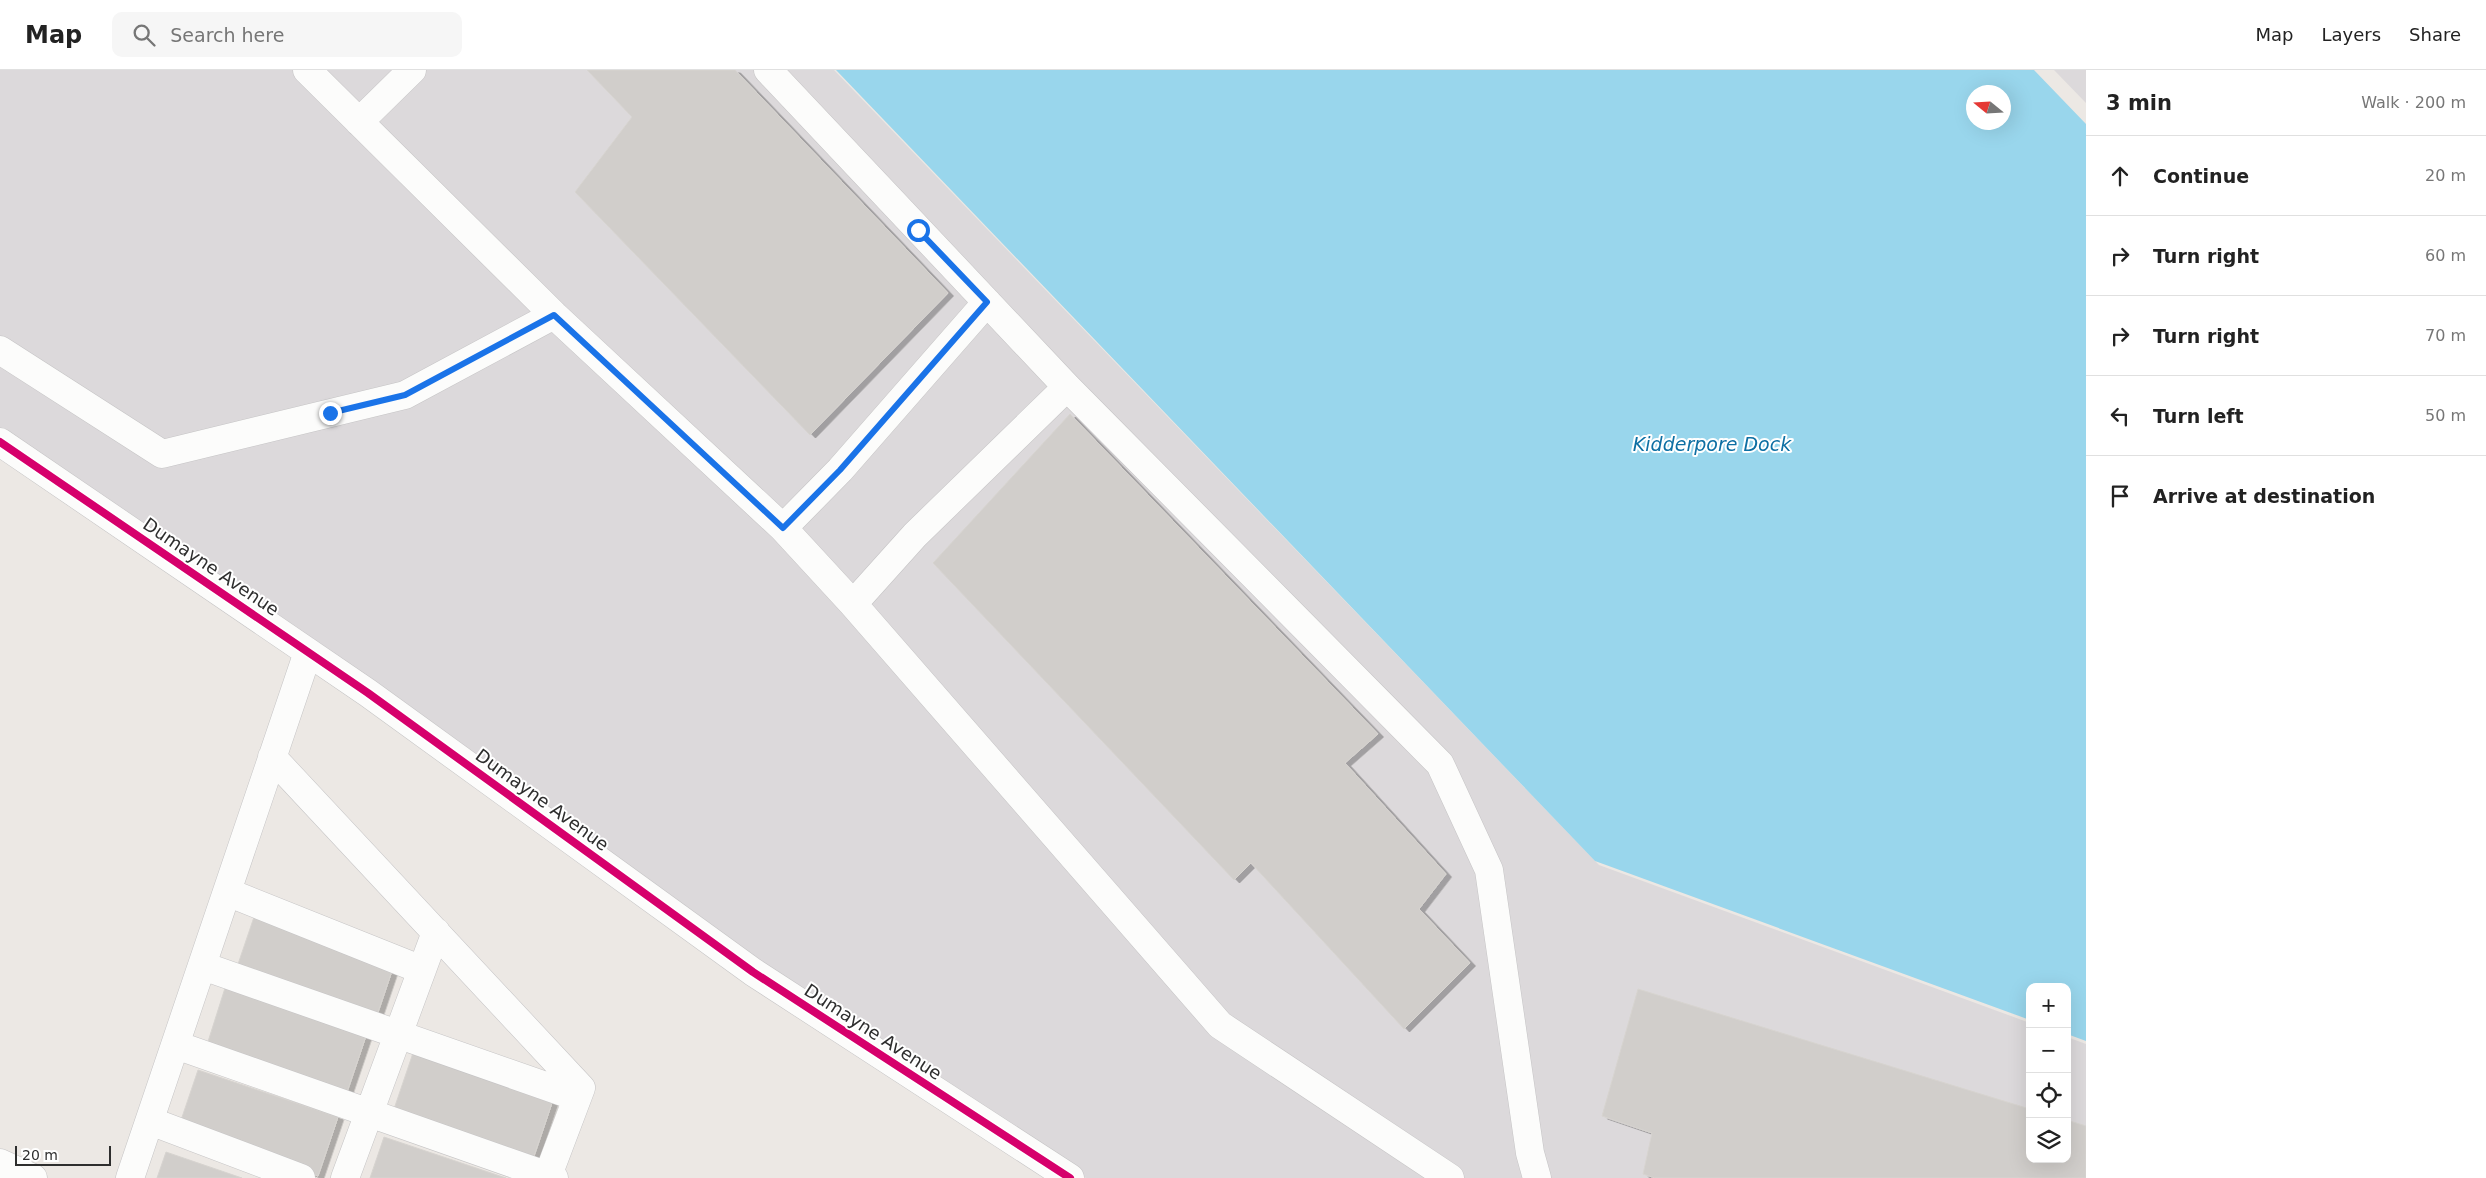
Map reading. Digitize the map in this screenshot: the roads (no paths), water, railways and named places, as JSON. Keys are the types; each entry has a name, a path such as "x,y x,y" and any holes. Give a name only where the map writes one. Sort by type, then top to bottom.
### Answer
{"street":[{"path":"307,70 554,315 783,528 853,604 1220,1025 1450,1178"},
{"path":"359,122 412,70"},
{"path":"768,70 1067,387 1440,764 1489,870 1530,1153 1537,1178"},
{"path":"783,528 840,470 987,302"},
{"path":"0,350 162,454 405,395 554,315"},
{"path":"853,604 915,535 1067,387"},
{"name":"Dumayne Avenue","path":"0,442 368,693 753,972 1070,1178"},
{"path":"130,1178 308,652"},
{"path":"176,1045 550,1177 581,1088 272,757"},
{"path":"228,892 422,970"},
{"path":"345,1178 436,932"},
{"path":"203,966 577,1097"},
{"path":"150,1121 301,1178"},
{"path":"0,1163 33,1178"}],"water":[{"name":"Kidderpore Dock","path":"836,70 2034,70 2086,124 2086,1041 2071,1035 2071,983 2026,983 2026,1019 1595,861"}]}
